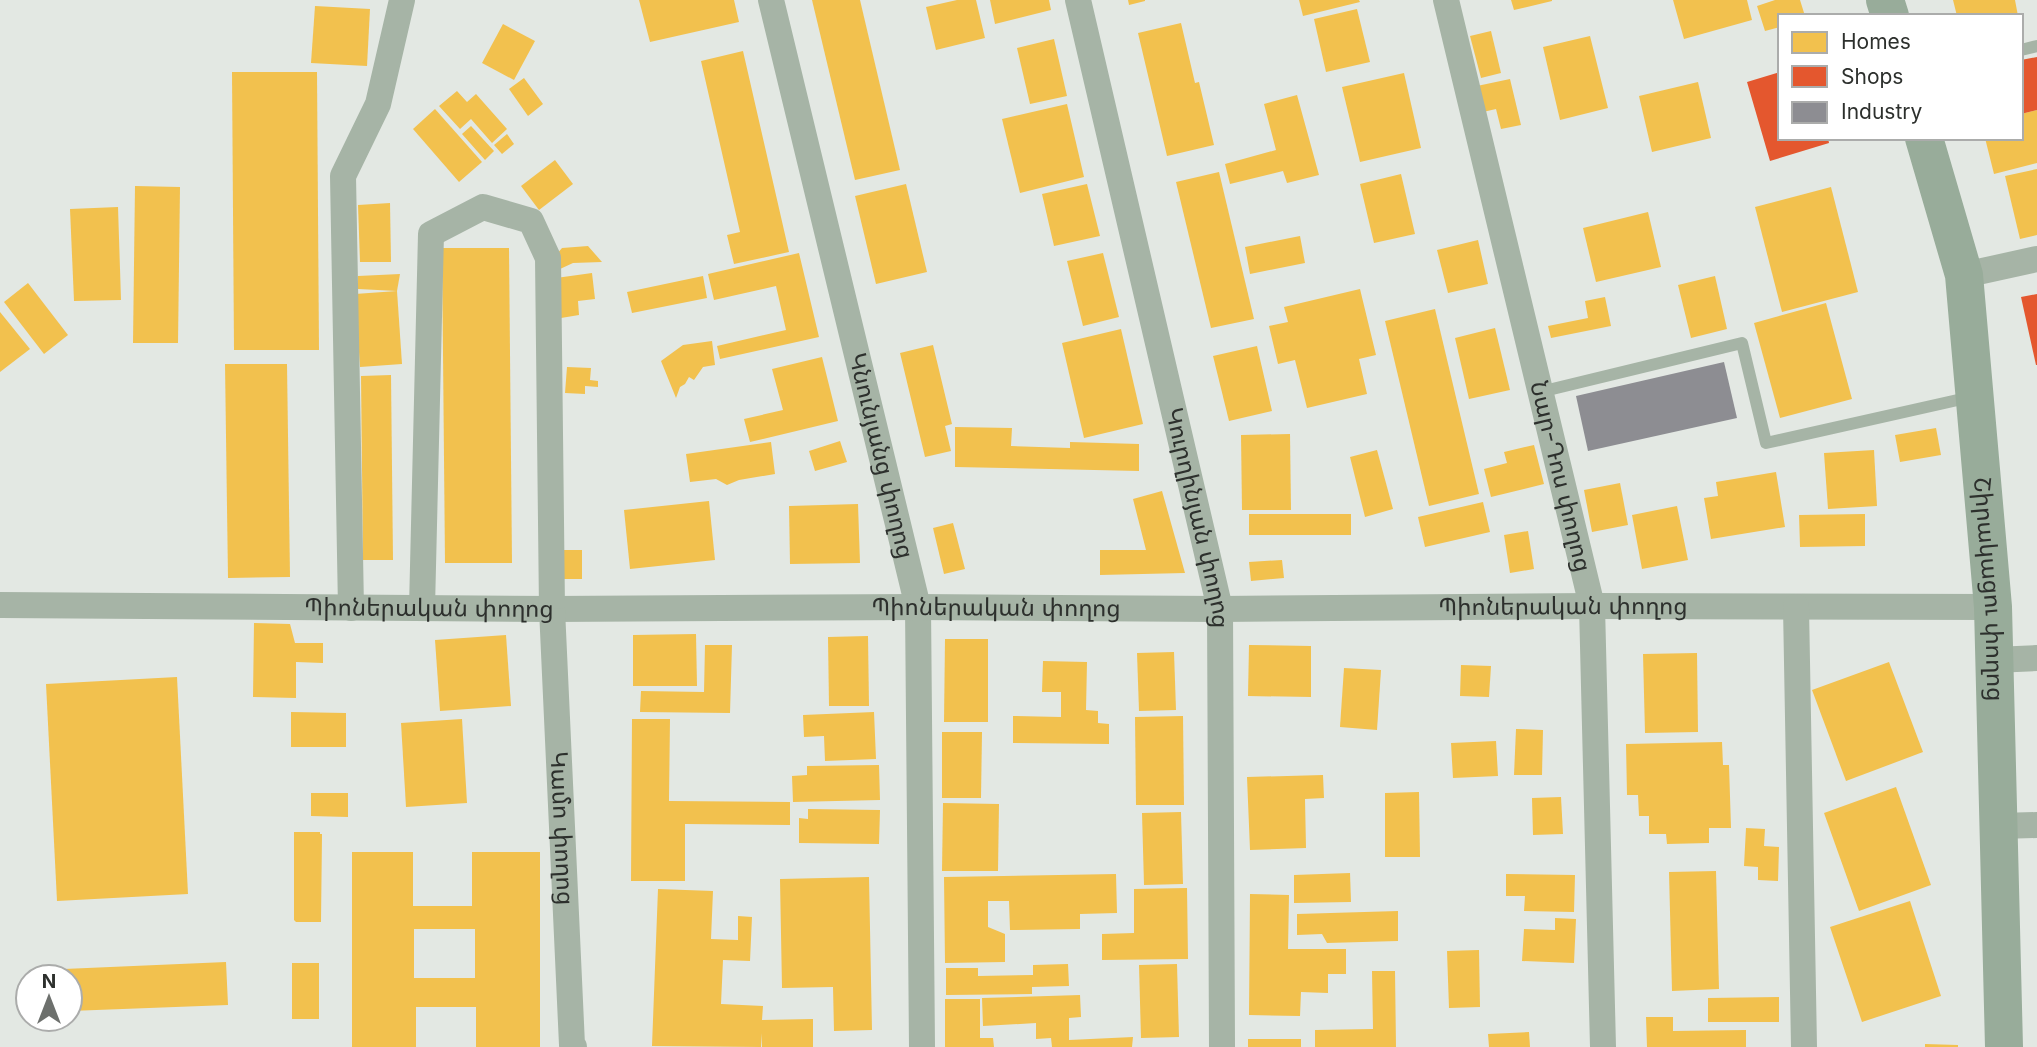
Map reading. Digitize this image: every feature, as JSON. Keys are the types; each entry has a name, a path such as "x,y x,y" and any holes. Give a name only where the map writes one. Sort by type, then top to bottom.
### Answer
{"main road":[{"name":"Շիրակացու փողոց","path":"1925,140 1964,275 1993,607 2004,1047"}],"street":[{"path":"351,608 343,176 378,104 402,0"},
{"name":"Կնունյանց փողոց","path":"771,0 918,607 922,1047"},
{"name":"Կուրղինյան փողոց","path":"1078,0 1220,609 1222,1047"},
{"name":"Նար-Դոս փողոց","path":"1446,0 1592,606 1603,1047"},
{"name":"Կամո փողոց","path":"422,608 431,234 483,207 531,221 548,258 552,609 574,1047"},
{"path":"1964,275 2037,259"},
{"name":"Պիոներական փողոց","path":"0,605 552,609 1993,607"},
{"path":"1796,607 1804,1047"},
{"path":"1994,660 2037,658"},
{"path":"1999,826 2037,825"}],"lane":[{"path":"1540,392 1742,343 1766,443 1974,396"}],"building: Homes":[{"path":"639,0 734,0 739,22 650,42"},
{"path":"812,0 860,0 900,170 855,180"},
{"path":"957,0 976,0 985,38 936,50 926,7"},
{"path":"990,0 1049,0 1051,10 995,24"},
{"path":"1128,0 1145,0 1145,1 1129,5"},
{"path":"1299,0 1359,0 1360,2 1303,16"},
{"path":"1511,0 1552,0 1552,1 1514,10"},
{"path":"1673,0 1747,0 1752,20 1684,39"},
{"path":"1775,0 1800,0 1804,14 1778,14 1778,28 1765,31 1757,6"},
{"path":"1953,0 2015,0 2018,14 1956,14"},
{"path":"315,6 370,9 367,66 311,63"},
{"path":"1357,9 1370,62 1326,72 1314,19"},
{"path":"1181,23 1195,83 1199,82 1214,145 1167,156 1138,33"},
{"path":"503,24 535,41 514,80 482,63"},
{"path":"1491,31 1501,73 1481,78 1470,36"},
{"path":"1590,36 1608,108 1560,120 1543,47"},
{"path":"1054,39 1067,96 1030,104 1017,48"},
{"path":"743,51 789,252 734,264 727,235 740,232 701,61"},
{"path":"232,72 317,72 319,350 234,350"},
{"path":"1404,73 1421,148 1360,162 1342,87"},
{"path":"524,78 543,104 528,116 509,89"},
{"path":"1510,79 1521,125 1501,129 1496,109 1483,112 1477,86"},
{"path":"1698,82 1711,138 1652,152 1639,96"},
{"path":"457,91 467,102 476,94 507,129 492,143 471,119 460,129 439,106"},
{"path":"1297,95 1319,175 1287,183 1283,171 1230,184 1225,164 1276,150 1264,104"},
{"path":"1067,104 1084,177 1020,193 1002,119"},
{"path":"435,109 482,162 459,182 413,129"},
{"path":"2037,110 2037,163 1994,174 1986,140 2023,140 2023,114"},
{"path":"471,126 494,151 485,160 462,134"},
{"path":"507,134 514,144 502,154 494,145"},
{"path":"555,160 573,184 539,210 521,186"},
{"path":"2037,169 2037,235 2020,239 2005,176"},
{"path":"1219,172 1254,319 1211,328 1176,182"},
{"path":"1401,174 1415,234 1374,243 1360,184"},
{"path":"906,184 927,272 876,284 855,196"},
{"path":"1087,184 1100,236 1054,246 1042,194"},
{"path":"135,186 180,187 178,343 133,343"},
{"path":"1831,187 1858,292 1782,312 1755,207"},
{"path":"390,203 391,262 360,262 358,205"},
{"path":"118,207 121,300 74,301 70,209"},
{"path":"1648,212 1661,267 1596,282 1583,228"},
{"path":"1300,236 1305,263 1250,274 1245,247"},
{"path":"1478,240 1488,284 1448,293 1437,250"},
{"path":"588,246 602,262 573,263 560,269 551,261 562,248"},
{"path":"442,248 509,248 512,563 445,563"},
{"path":"799,253 819,337 720,359 717,346 786,330 776,286 714,300 708,274"},
{"path":"1103,253 1119,317 1083,326 1067,261"},
{"path":"592,273 595,299 578,301 579,315 561,318 556,278"},
{"path":"400,274 397,291 358,289 358,276"},
{"path":"703,276 707,298 632,313 627,292"},
{"path":"1715,276 1727,329 1691,338 1678,285"},
{"path":"28,283 68,335 44,354 4,302"},
{"path":"1360,289 1376,355 1359,359 1367,394 1307,408 1295,360 1278,364 1269,326 1288,322 1284,307"},
{"path":"397,291 402,364 360,367 355,294"},
{"path":"1605,297 1611,326 1551,338 1548,326 1588,318 1585,301"},
{"path":"1826,303 1852,399 1780,418 1754,323"},
{"path":"1435,309 1479,494 1429,506 1385,321"},
{"path":"0,312 30,349 0,372"},
{"path":"1495,328 1510,390 1469,399 1455,338"},
{"path":"1121,329 1143,424 1084,438 1062,343"},
{"path":"712,341 715,365 703,367 694,380 689,377 680,387 676,398 661,361 683,345"},
{"path":"933,345 952,424 945,426 951,451 925,457 900,353"},
{"path":"1257,346 1272,411 1229,421 1213,356"},
{"path":"822,357 838,421 750,442 744,419 783,410 772,369"},
{"path":"225,364 287,364 290,577 228,578"},
{"path":"567,367 591,368 590,380 598,381 598,387 585,386 585,394 565,393"},
{"path":"391,375 393,560 363,560 361,376"},
{"path":"955,427 1012,428 1011,446 1070,448 1070,442 1139,444 1139,471 955,467"},
{"path":"1936,428 1941,455 1900,462 1895,435"},
{"path":"1290,434 1291,510 1242,510 1241,435"},
{"path":"840,441 847,462 815,471 809,451"},
{"path":"771,442 775,474 739,480 727,485 716,479 690,482 686,454"},
{"path":"1534,445 1544,484 1491,497 1484,469 1507,463 1504,452"},
{"path":"1377,450 1393,509 1365,517 1350,457"},
{"path":"1874,450 1877,506 1828,509 1824,453"},
{"path":"1776,472 1785,527 1711,539 1704,498 1718,496 1716,482"},
{"path":"1620,483 1628,525 1592,532 1584,490"},
{"path":"1162,491 1185,573 1100,575 1100,550 1146,550 1133,499"},
{"path":"709,501 715,560 630,569 624,510"},
{"path":"1483,502 1490,532 1425,547 1418,517"},
{"path":"858,504 860,563 790,564 789,506"},
{"path":"1677,506 1688,560 1642,569 1632,515"},
{"path":"1249,514 1351,514 1351,535 1249,535"},
{"path":"1865,514 1865,546 1800,547 1799,515"},
{"path":"953,523 965,569 944,574 933,528"},
{"path":"1528,531 1534,569 1510,573 1504,535"},
{"path":"558,550 582,550 582,579 558,579"},
{"path":"1282,560 1284,578 1251,581 1249,562"},
{"path":"254,623 290,624 295,643 323,643 323,663 296,662 296,698 253,697"},
{"path":"696,634 697,686 633,686 633,635"},
{"path":"506,635 511,706 440,711 435,640"},
{"path":"868,636 869,706 829,706 828,637"},
{"path":"945,639 988,639 988,722 944,722"},
{"path":"705,645 732,645 730,713 640,712 641,691 704,692"},
{"path":"1249,645 1311,646 1311,697 1248,696"},
{"path":"1174,652 1176,710 1139,711 1137,653"},
{"path":"1697,653 1698,732 1645,733 1643,654"},
{"path":"1043,661 1087,662 1086,710 1098,711 1098,723 1109,724 1109,744 1013,743 1013,716 1061,717 1061,692 1042,692"},
{"path":"1889,662 1923,752 1846,781 1812,690"},
{"path":"1461,665 1491,666 1489,697 1460,696"},
{"path":"1344,668 1381,670 1377,730 1340,727"},
{"path":"177,677 188,894 57,901 46,684"},
{"path":"291,712 346,713 346,747 291,747"},
{"path":"874,712 876,759 825,761 824,736 804,737 803,715"},
{"path":"1183,716 1184,805 1136,805 1135,717"},
{"path":"462,719 467,803 406,807 401,723"},
{"path":"632,719 670,719 669,801 790,802 790,825 685,824 685,881 631,881"},
{"path":"1516,729 1543,730 1542,775 1514,775"},
{"path":"942,732 982,732 981,798 942,798"},
{"path":"1496,741 1498,776 1453,778 1451,743"},
{"path":"1722,742 1723,765 1729,765 1731,828 1709,828 1709,843 1667,844 1666,834 1649,834 1649,816 1639,816 1638,795 1627,795 1626,744"},
{"path":"879,765 880,800 793,802 792,776 807,775 807,766"},
{"path":"1323,775 1324,798 1305,799 1306,848 1250,850 1247,777"},
{"path":"1896,787 1931,885 1859,911 1824,813"},
{"path":"1419,792 1420,857 1385,857 1385,793"},
{"path":"311,793 348,793 348,817 311,816"},
{"path":"1561,797 1563,834 1533,835 1532,798"},
{"path":"943,803 999,804 998,871 942,871"},
{"path":"808,809 880,810 879,844 799,843 799,818 808,819"},
{"path":"1181,812 1183,884 1144,885 1142,813"},
{"path":"1746,828 1765,829 1764,846 1779,847 1778,881 1758,880 1758,867 1744,866"},
{"path":"294,832 322,834 321,922 294,920"},
{"path":"352,852 413,852 413,906 472,906 472,852 540,852 540,1047 476,1047 476,1007 416,1007 416,1047 352,1047","holes":["414,929 475,929 475,978 414,978"]},
{"path":"1716,871 1719,989 1672,991 1669,872"},
{"path":"1350,873 1351,902 1294,903 1294,875"},
{"path":"1116,874 1117,913 1080,914 1080,929 1010,930 1009,901 988,901 988,927 1005,934 1005,962 945,963 944,877"},
{"path":"1506,874 1575,875 1574,912 1524,911 1525,896 1506,896"},
{"path":"869,877 872,1030 834,1031 833,987 782,988 780,879"},
{"path":"1187,888 1188,959 1102,960 1102,934 1134,933 1134,889"},
{"path":"658,889 713,891 711,939 738,940 738,916 752,917 750,961 723,960 721,1004 763,1006 762,1020 813,1019 813,1047 762,1047 762,1033 761,1047 652,1046"},
{"path":"1250,894 1289,895 1288,949 1346,949 1346,974 1328,974 1328,993 1301,992 1300,1016 1249,1015"},
{"path":"1910,901 1941,996 1862,1022 1830,927"},
{"path":"1398,911 1398,941 1327,943 1322,934 1297,935 1297,914"},
{"path":"1555,918 1576,919 1574,963 1522,961 1524,929 1555,930"},
{"path":"1479,950 1480,1007 1449,1008 1447,951"},
{"path":"226,962 228,1005 84,1010 84,968"},
{"path":"292,963 319,963 319,1019 292,1019"},
{"path":"1068,964 1069,986 1032,987 1032,994 946,995 946,968 978,968 978,976 1033,975 1033,965"},
{"path":"1177,964 1179,1037 1141,1038 1139,965"},
{"path":"1372,971 1395,971 1396,1047 1315,1047 1315,1030 1373,1029"},
{"path":"1080,995 1081,1017 1069,1018 1069,1040 1133,1037 1132,1047 1052,1047 1051,1038 1036,1039 1036,1023 983,1026 982,998"},
{"path":"1779,997 1779,1022 1708,1022 1708,998"},
{"path":"945,999 980,999 980,1038 993,1038 994,1047 945,1047"},
{"path":"1646,1017 1673,1017 1673,1031 1746,1030 1746,1047 1647,1047"},
{"path":"1529,1032 1530,1047 1489,1047 1488,1034"},
{"path":"1248,1039 1301,1039 1301,1047 1248,1047"},
{"path":"1925,1044 1958,1045 1958,1047 1925,1047"}],"building: Shops":[{"path":"2037,57 2037,110 2023,114 2023,60"},
{"path":"1778,73 1778,140 1828,140 1829,143 1770,161 1747,82"},
{"path":"2037,294 2037,365 2036,365 2021,297"}],"building: Industry":[{"path":"1724,362 1737,418 1588,451 1576,396"}]}
